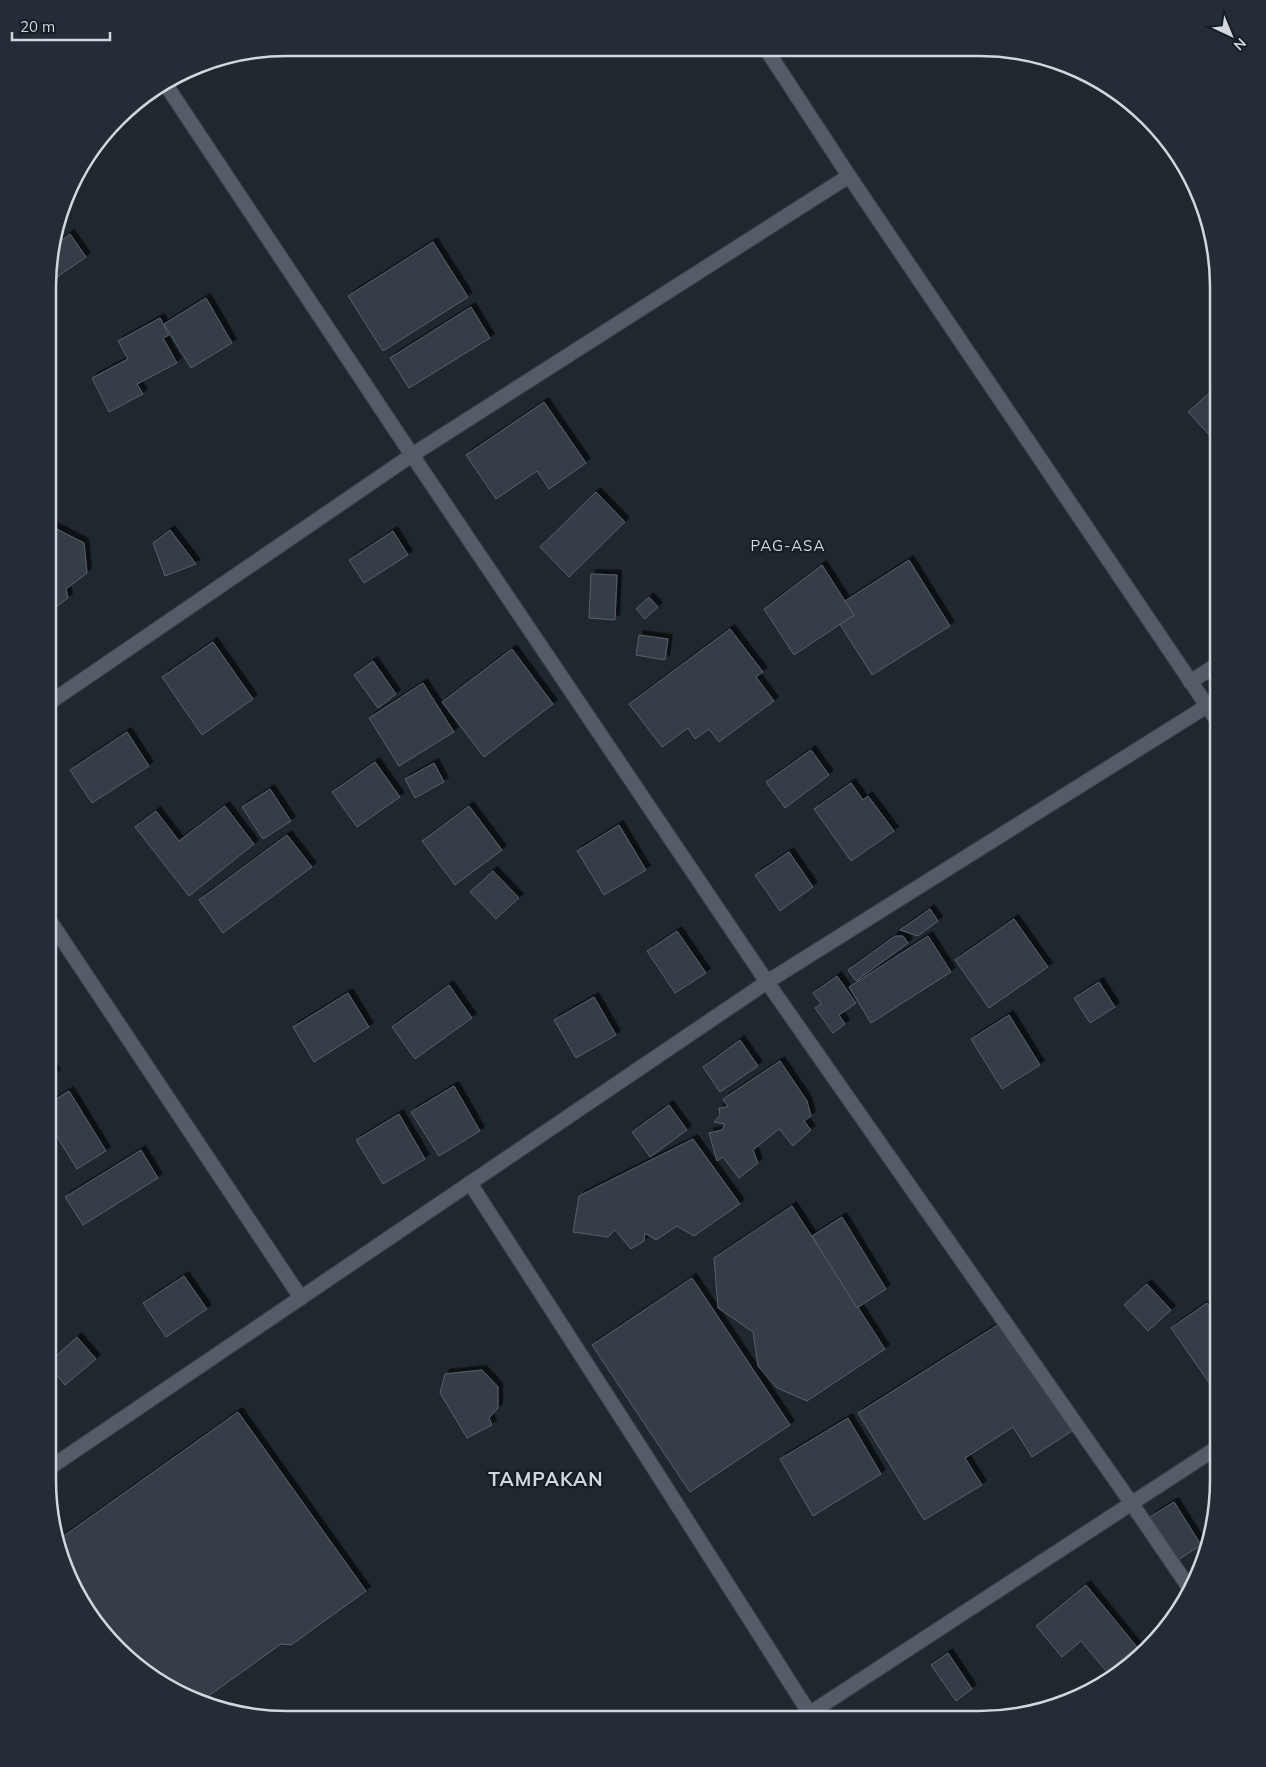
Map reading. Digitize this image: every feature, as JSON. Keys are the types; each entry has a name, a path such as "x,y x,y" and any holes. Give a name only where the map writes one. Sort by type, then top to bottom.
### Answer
{"street":[{"path":"771,56 849,176 1210,711"},
{"path":"169,89 767,982 1186,1583"},
{"path":"56,698 412,454 849,176"},
{"path":"1190,682 1210,669"},
{"path":"56,1464 767,982 1206,706"},
{"path":"56,930 301,1298"},
{"path":"470,1183 646,1456 803,1711"},
{"path":"814,1711 1210,1452"}],"building":[{"path":"70,234 86,257 57,277 58,257 61,240"},
{"path":"433,242 468,297 383,351 348,296"},
{"path":"206,298 232,343 191,368 164,324"},
{"path":"471,307 490,338 409,388 390,358"},
{"path":"160,318 169,335 163,338 177,363 137,384 143,394 109,412 92,378 128,359 118,341"},
{"path":"1210,392 1210,436 1188,412"},
{"path":"544,402 586,463 549,489 537,471 496,499 466,455"},
{"path":"596,492 625,522 569,577 540,547"},
{"path":"56,529 84,543 87,573 66,589 68,598 56,607"},
{"path":"170,530 196,564 165,576 153,543"},
{"path":"393,531 408,555 364,583 349,560"},
{"path":"909,560 950,626 872,675 831,610"},
{"path":"822,565 854,615 794,655 764,609"},
{"path":"591,574 617,575 615,620 589,618"},
{"path":"649,597 658,607 645,619 636,609"},
{"path":"730,629 763,672 756,677 774,701 719,742 709,729 695,739 688,728 662,747 629,704"},
{"path":"639,635 668,639 665,660 636,655"},
{"path":"213,642 253,699 202,735 162,677"},
{"path":"512,649 553,704 484,757 442,702"},
{"path":"373,661 396,694 378,708 354,675"},
{"path":"423,683 454,732 399,766 369,718"},
{"path":"127,732 149,766 92,803 70,770"},
{"path":"811,750 829,775 785,808 766,782"},
{"path":"375,762 400,797 357,827 332,792"},
{"path":"434,763 444,782 415,798 405,779"},
{"path":"851,783 863,800 868,796 894,831 851,861 814,809"},
{"path":"270,789 291,821 263,839 242,807"},
{"path":"225,806 254,844 189,896 135,827 156,811 179,841"},
{"path":"469,806 502,850 455,885 422,841"},
{"path":"619,825 646,870 604,895 577,851"},
{"path":"287,835 312,867 223,933 199,900"},
{"path":"789,852 813,887 780,911 755,875"},
{"path":"493,871 519,898 496,919 470,892"},
{"path":"930,909 938,921 918,936 900,930"},
{"path":"1014,919 1048,967 989,1008 955,960"},
{"path":"677,931 706,973 675,993 647,951"},
{"path":"895,936 903,936 908,943 856,981 848,970"},
{"path":"928,936 951,972 871,1023 849,987"},
{"path":"837,976 856,1003 839,1015 845,1024 833,1033 815,1008 821,1004 813,993"},
{"path":"1099,982 1115,1007 1090,1023 1074,998"},
{"path":"449,985 472,1018 415,1059 392,1027"},
{"path":"348,993 369,1027 314,1062 293,1027"},
{"path":"594,997 616,1035 576,1058 554,1020"},
{"path":"1009,1015 1040,1065 1002,1089 971,1039"},
{"path":"740,1040 758,1066 720,1092 703,1067"},
{"path":"780,1061 807,1101 811,1116 804,1121 811,1130 793,1146 779,1129 753,1150 758,1163 739,1178 723,1157 717,1161 709,1133 722,1130 725,1124 714,1122 720,1115 719,1108 728,1107 723,1099"},
{"path":"454,1086 480,1131 439,1156 411,1112"},
{"path":"69,1091 106,1151 77,1169 56,1135 56,1099"},
{"path":"669,1105 687,1130 650,1157 632,1132"},
{"path":"399,1114 425,1159 383,1184 356,1140"},
{"path":"693,1139 740,1204 694,1236 677,1226 656,1240 645,1233 644,1241 631,1249 615,1230 608,1237 573,1232 579,1196"},
{"path":"141,1150 158,1178 83,1225 65,1197"},
{"path":"792,1206 885,1349 807,1401 777,1388 758,1366 753,1332 718,1308 714,1258"},
{"path":"842,1217 886,1289 857,1308 812,1236"},
{"path":"184,1276 207,1309 166,1337 143,1303"},
{"path":"692,1278 790,1425 690,1492 592,1345"},
{"path":"1147,1284 1171,1310 1148,1331 1124,1305"},
{"path":"1207,1303 1210,1307 1210,1384 1171,1328"},
{"path":"1004,1321 1072,1431 1032,1457 1013,1427 965,1458 982,1485 924,1520 858,1413"},
{"path":"77,1337 96,1359 65,1385 56,1374 56,1356"},
{"path":"482,1370 498,1387 498,1408 489,1418 492,1425 467,1438 440,1393 445,1374"},
{"path":"238,1412 366,1591 291,1645 281,1644 207,1697 185,1687 159,1672 135,1653 114,1632 95,1608 80,1582 68,1554 63,1536"},
{"path":"848,1418 881,1474 813,1516 780,1459"},
{"path":"1174,1502 1200,1545 1178,1560 1150,1517"},
{"path":"1086,1585 1137,1647 1107,1672 1081,1641 1062,1657 1036,1626"},
{"path":"948,1653 972,1689 956,1701 931,1665"}],"district":[{"name":"PAG-ASA","path":"788,546"},
{"name":"TAMPAKAN","path":"546,1479"}]}
